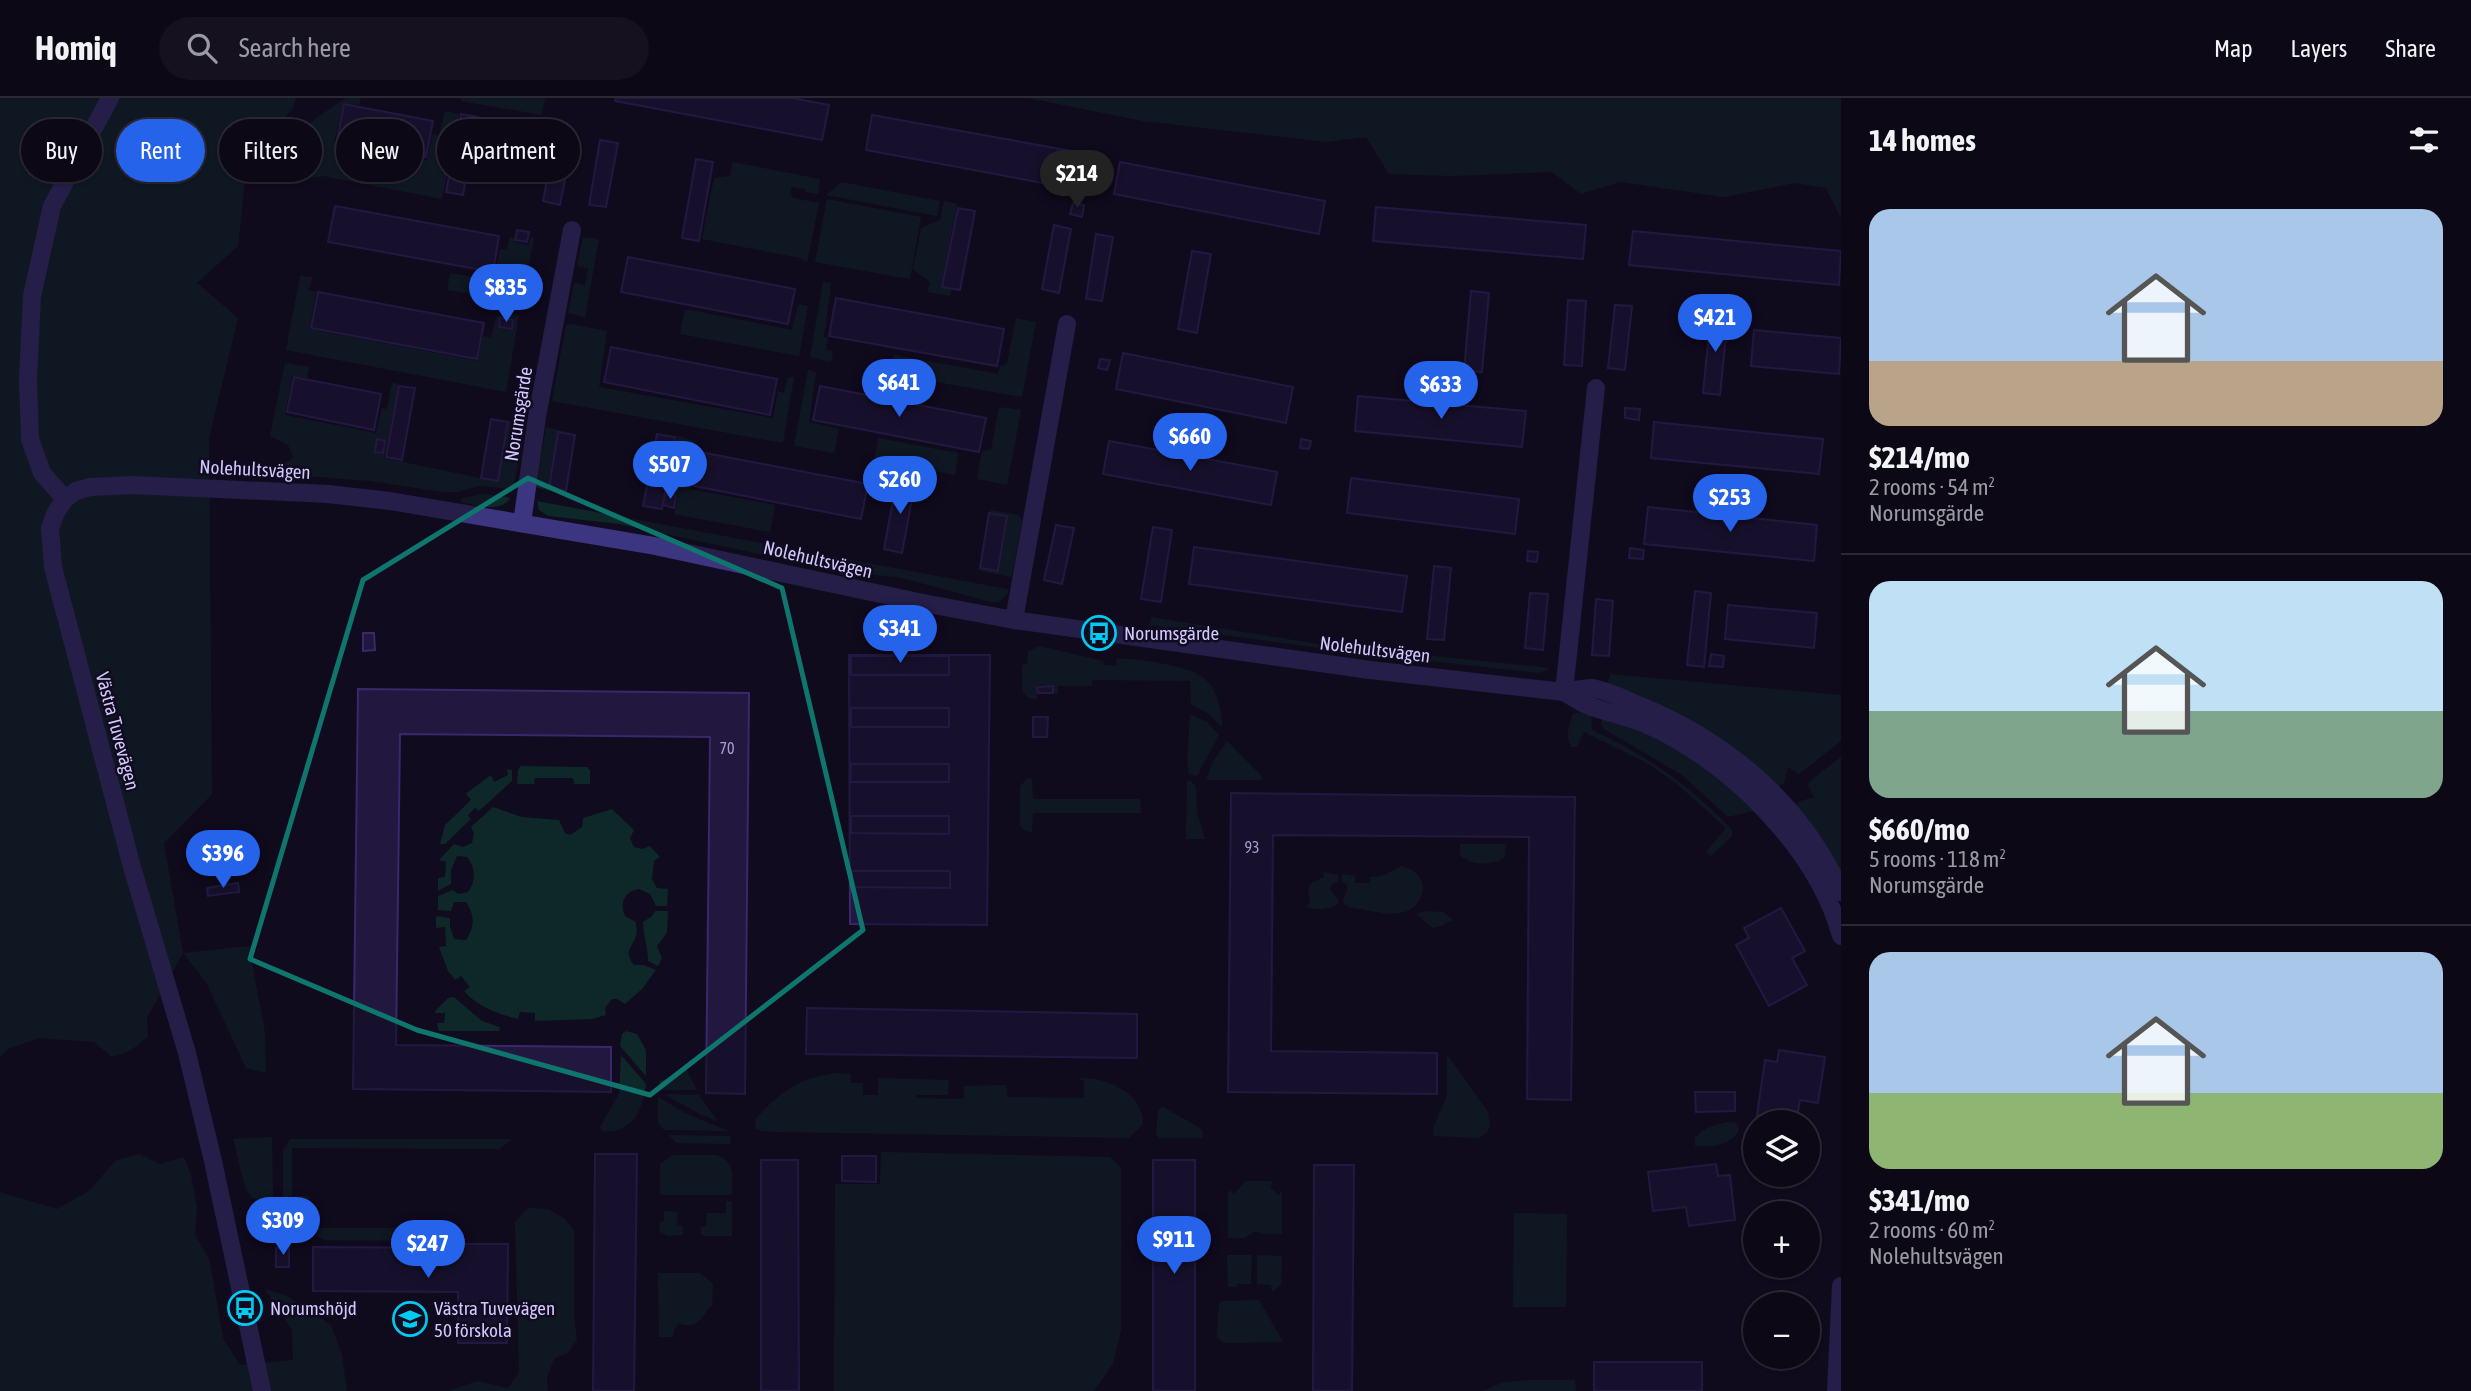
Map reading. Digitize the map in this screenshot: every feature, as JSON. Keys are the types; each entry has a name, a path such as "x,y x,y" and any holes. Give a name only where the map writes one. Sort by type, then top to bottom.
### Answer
{"street":[{"path":"65,499 42,473 30,439 28,379 32,296 52,206 110,98"},
{"name":"Norumsgärde","path":"522,523 537,417 572,230"},
{"path":"1014,620 1067,324"},
{"path":"1564,692 1596,388"},
{"name":"Nolehultsvägen","path":"65,499 76,491 90,487 132,485 257,489 390,501 718,558 911,601 1014,620 1370,670 1564,692 1591,688 1626,699 1685,726 1740,762 1772,792 1802,826 1841,892"},
{"name":"Västra Tuvevägen","path":"65,499 50,528 53,567 132,867 187,1053 262,1391"},
{"name":"Nolehultsvägen","path":"1564,692 1587,705 1648,725 1715,764 1738,784 1766,812 1804,860 1821,889 1841,936"},
{"path":"1836,1391 1841,1286"}],"highlighted area":[{"path":"528,478 782,588 863,930 650,1095 417,1030 250,959 363,580"}],"green space":[{"path":"0,98 296,98 293,108 283,119 219,119 219,182 245,182 238,246 197,283 238,318 209,438 212,794 164,843 183,953 147,1018 148,1037 130,1051 112,1057 94,1042 38,1038 8,1049 0,1057"},
{"path":"346,98 361,98 359,105 343,103 339,119 336,119 336,179 322,176 322,119 315,119"},
{"path":"462,98 545,98 542,115 461,101"},
{"path":"1028,98 1841,98 1841,218 1826,188 1795,183 1724,197 1620,182 1581,194 1552,172 1452,176 1389,174 1366,137 1327,142 1143,121"},
{"path":"445,111 459,114 458,119 443,119"},
{"path":"433,134 437,135 437,182 445,182 442,199 354,182 423,182 423,159 427,160"},
{"path":"733,162 820,179 818,194 792,187 790,192 793,198 819,203 807,262 800,258 702,239 714,178 730,176"},
{"path":"842,182 940,201 937,216 826,195"},
{"path":"827,199 921,217 910,279 815,262"},
{"path":"944,201 957,204 941,287 952,290 950,296 927,292 930,282 913,269 921,228 940,220"},
{"path":"510,237 514,238 514,242 529,245 531,237 534,238 521,303 447,290 450,273 494,280 500,249 507,250"},
{"path":"583,237 599,239 585,317 568,313 574,283 585,285 588,268 577,266"},
{"path":"300,276 313,277 308,290 316,292 309,329 478,361 483,336 491,338 496,317 504,313 519,315 506,392 286,350"},
{"path":"823,282 831,283 824,337 828,338 826,350 833,351 831,362 810,357"},
{"path":"798,304 808,306 799,356 680,334 685,309 792,330"},
{"path":"1016,318 1036,322 1022,397 891,374 894,355 998,374 1000,366 1007,364"},
{"path":"566,325 607,331 599,387 773,418 778,391 784,393 788,377 794,377 783,443 552,401"},
{"path":"285,363 309,367 307,378 292,376 285,415 376,433 382,408 387,409 392,383 399,384 384,458 499,482 509,421 520,422 524,426 524,433 513,489 478,486 458,492 443,492 370,481 269,473 292,459 293,455 288,445 270,436"},
{"path":"808,370 816,372 809,422 839,429 834,453 794,446"},
{"path":"999,407 1021,410 1007,485 977,479 982,451 991,450"},
{"path":"546,427 575,434 557,431 548,488 565,492 564,494 536,487"},
{"path":"677,435 694,441 690,463 695,464 690,489 775,505 770,532 674,514 678,496 666,492"},
{"path":"878,438 958,453 955,475 874,460"},
{"path":"483,494 510,499 493,507 461,502 463,498"},
{"path":"537,501 1009,591 1000,602 991,602 902,578 829,569 619,524 548,516 539,510"},
{"path":"990,512 1019,515 1022,521 1012,577 980,571 999,572 1008,516"},
{"path":"1151,617 1318,644 1550,668 1539,673 1356,653 1150,625"},
{"path":"1039,646 1103,661 1104,665 1116,666 1117,658 1139,660 1178,667 1199,675 1214,690 1222,727 1208,713 1191,705 1190,681 1092,680 1092,686 1058,686 1058,693 1054,693 1053,685 1037,685 1037,699 1028,698 1022,690 1022,665 1027,664 1028,652"},
{"path":"1610,674 1841,695 1841,741 1799,774 1788,767 1784,783 1777,787 1607,686"},
{"path":"1579,712 1591,716 1592,730 1650,761 1684,785 1732,830 1732,836 1711,856 1706,852 1726,828 1676,783 1647,763 1584,732 1577,747 1571,747 1568,739 1569,726 1573,714"},
{"path":"1190,714 1207,722 1219,735 1197,776 1189,774 1187,761"},
{"path":"1602,718 1633,725 1687,753 1757,810 1728,817 1682,775 1604,729"},
{"path":"1227,741 1262,776 1262,780 1206,780 1213,762"},
{"path":"1841,757 1841,875 1795,806 1798,802 1814,797 1808,785 1810,781"},
{"path":"521,766 587,767 590,770 590,784 574,784 573,778 535,778 534,784 517,784"},
{"path":"507,769 512,770 512,781 479,811 475,808 468,815 471,819 445,844 440,844 445,825 471,800 466,794 491,775 494,782 508,775"},
{"path":"1028,778 1032,779 1033,799 1140,799 1141,813 1033,813 1032,832 1027,831 1020,824 1020,786"},
{"path":"1187,781 1191,781 1196,787 1197,812 1205,839 1186,839"},
{"path":"493,807 522,817 559,820 565,833 570,835 582,827 583,818 612,809 634,830 630,838 634,847 642,849 650,846 660,857 654,861 652,879 657,888 668,889 667,906 656,906 650,894 639,889 630,892 623,902 625,916 636,922 637,934 629,956 634,965 644,965 656,970 643,988 625,1004 612,999 605,1008 606,1015 592,1019 535,1021 535,1013 520,1012 518,1019 482,1006 464,991 470,987 461,976 455,980 448,971 439,947 446,946 445,927 436,928 436,916 450,918 454,939 466,940 472,926 472,916 466,902 454,902 451,911 438,910 438,896 453,890 458,894 468,892 474,874 467,857 457,856 451,870 451,884 438,891 438,878 445,877 446,862 439,860 454,844 463,847 472,843 474,833 471,827"},
{"path":"1460,844 1506,844 1505,857 1489,863 1476,863 1460,855"},
{"path":"1401,866 1417,875 1423,888 1422,896 1412,908 1389,914 1344,904 1343,899 1348,889 1342,882 1342,874 1355,876 1355,883 1370,883 1370,877 1382,876"},
{"path":"1323,872 1338,875 1339,881 1332,884 1330,890 1338,899 1338,904 1321,909 1308,907 1305,905 1310,904 1308,888 1313,882 1324,877"},
{"path":"655,911 668,911 667,933 657,946 662,958 658,966 648,961 643,927 643,922"},
{"path":"1425,911 1443,912 1453,920 1432,928 1417,914"},
{"path":"249,946 265,1033 266,1073 246,1068 206,982 183,953"},
{"path":"454,997 482,1021 500,1027 499,1031 439,1031 437,1023 444,1023 445,1013 435,1011 448,998"},
{"path":"626,1031 637,1034 646,1050 646,1076 620,1046 622,1034"},
{"path":"1447,1054 1488,1112 1490,1126 1487,1133 1478,1138 1434,1136 1433,1129 1447,1095"},
{"path":"621,1055 646,1084 642,1102 639,1111 628,1124 621,1129 602,1131 600,1127 619,1094"},
{"path":"685,1067 697,1090 659,1090 660,1081 676,1077"},
{"path":"837,1073 851,1074 851,1083 863,1083 863,1095 878,1095 878,1078 949,1080 948,1095 916,1095 915,1098 964,1099 964,1086 1006,1085 1007,1097 1084,1098 1084,1081 1080,1078 1090,1078 1112,1084 1131,1096 1142,1113 1143,1124 1129,1138 778,1132 756,1129 755,1120 758,1116 784,1092 813,1078"},
{"path":"664,1094 699,1095 717,1121 700,1114"},
{"path":"658,1097 687,1114 728,1131 664,1130 658,1123"},
{"path":"1163,1107 1200,1128 1202,1138 1159,1138 1156,1134 1158,1110"},
{"path":"1736,1123 1739,1129 1732,1139 1714,1146 1695,1146 1695,1138 1702,1132 1714,1125"},
{"path":"669,1135 731,1136 730,1144 676,1143"},
{"path":"272,1137 273,1199 257,1200 247,1190 233,1139"},
{"path":"290,1139 512,1139 499,1149 292,1148 292,1196 309,1196 309,1204 283,1203 283,1150"},
{"path":"881,1152 1110,1157 1121,1168 1121,1330 1113,1364 1094,1391 834,1391 835,1184 880,1184"},
{"path":"139,1154 160,1164 184,1157 191,1175 197,1207 195,1234 210,1262 223,1338 240,1365 293,1360 292,1330 265,1289 287,1296 331,1325 342,1355 347,1391 0,1391 0,1190 2,1193 57,1209 89,1191 115,1161"},
{"path":"673,1155 717,1155 723,1158 732,1171 732,1195 660,1195 660,1164"},
{"path":"1246,1181 1270,1181 1273,1183 1270,1187 1278,1195 1282,1191 1282,1234 1255,1231 1245,1238 1228,1238 1228,1193 1230,1190 1234,1194"},
{"path":"726,1201 732,1201 732,1236 701,1234 701,1227 706,1226 707,1213 726,1213"},
{"path":"528,1208 548,1209 565,1219 574,1230 574,1315 577,1340 568,1353 555,1358 547,1376 548,1391 449,1391 477,1381 508,1388 519,1373 515,1222"},
{"path":"664,1211 678,1212 677,1225 683,1226 683,1235 668,1236 660,1232 659,1222 664,1221"},
{"path":"1514,1213 1567,1214 1566,1307 1513,1307"},
{"path":"316,1228 449,1228 450,1241 325,1240 317,1236"},
{"path":"1227,1255 1252,1255 1251,1284 1228,1287"},
{"path":"1257,1255 1282,1256 1281,1285 1272,1292 1271,1285 1257,1284"},
{"path":"658,1273 700,1273 713,1284 712,1306 697,1323 678,1324 673,1337 659,1337"},
{"path":"1259,1300 1283,1342 1225,1343 1217,1338 1219,1303"},
{"path":"1575,1380 1576,1391 1483,1391 1504,1382"}],"building":[{"path":"616,98 792,98 829,105 822,140 615,101"},
{"path":"344,104 423,119 341,119"},
{"path":"461,114 478,117 478,119 460,119"},
{"path":"872,115 1077,152 1070,188 866,150"},
{"path":"423,119 433,121 426,157 423,156"},
{"path":"600,140 618,143 606,207 589,205"},
{"path":"696,159 713,162 699,241 682,238"},
{"path":"1120,162 1325,201 1319,234 1114,194"},
{"path":"448,182 466,182 463,195 446,192"},
{"path":"547,182 565,182 560,205 543,201"},
{"path":"1073,203 1084,205 1082,217 1070,214"},
{"path":"335,206 499,236 493,272 328,242"},
{"path":"1376,207 1586,225 1583,259 1373,241"},
{"path":"958,208 975,211 960,290 942,287"},
{"path":"1054,225 1071,229 1059,293 1042,289"},
{"path":"517,230 529,232 527,242 515,240"},
{"path":"1633,231 1841,251 1839,285 1629,265"},
{"path":"1096,234 1113,237 1102,301 1086,299"},
{"path":"1192,251 1211,254 1197,333 1178,329"},
{"path":"628,257 795,289 788,324 621,292"},
{"path":"1471,291 1489,293 1482,372 1464,371"},
{"path":"318,292 484,323 477,359 311,328"},
{"path":"836,298 1004,329 997,366 829,336"},
{"path":"1568,300 1586,301 1582,366 1564,365"},
{"path":"1615,305 1632,306 1625,370 1608,368"},
{"path":"1711,314 1728,316 1720,395 1703,393"},
{"path":"500,318 513,320 512,329 499,327"},
{"path":"1754,330 1841,338 1839,374 1751,366"},
{"path":"611,347 777,379 770,415 604,382"},
{"path":"1123,353 1293,387 1286,423 1116,389"},
{"path":"1100,359 1110,360 1107,370 1098,368"},
{"path":"294,377 381,394 374,430 287,412"},
{"path":"399,386 415,388 402,460 386,457"},
{"path":"820,386 986,418 979,452 813,420"},
{"path":"1358,396 1526,411 1522,447 1355,431"},
{"path":"1625,408 1640,409 1639,420 1625,418"},
{"path":"491,419 508,422 498,481 481,478"},
{"path":"1654,422 1823,439 1819,474 1651,458"},
{"path":"558,432 575,435 566,491 549,488"},
{"path":"657,434 675,437 662,509 643,506"},
{"path":"377,439 385,441 383,453 375,452"},
{"path":"1301,439 1311,441 1309,449 1300,448"},
{"path":"1109,441 1277,472 1271,505 1103,474"},
{"path":"700,452 868,484 861,519 694,486"},
{"path":"1351,478 1519,499 1515,534 1347,513"},
{"path":"897,479 915,483 902,553 884,549"},
{"path":"665,494 676,496 674,508 663,505"},
{"path":"1648,507 1817,525 1814,561 1644,544"},
{"path":"989,513 1007,516 998,571 980,568"},
{"path":"1056,525 1074,528 1062,584 1044,580"},
{"path":"1153,527 1172,530 1161,602 1141,599"},
{"path":"1194,547 1407,576 1402,612 1189,584"},
{"path":"1630,548 1644,550 1643,559 1629,558"},
{"path":"1528,551 1538,552 1537,562 1527,561"},
{"path":"1434,566 1451,568 1444,640 1427,639"},
{"path":"1695,591 1711,593 1704,667 1687,665"},
{"path":"1530,593 1548,594 1543,650 1525,648"},
{"path":"1596,599 1613,601 1609,656 1592,655"},
{"path":"1728,605 1817,613 1814,648 1725,639"},
{"path":"363,633 374,633 375,650 363,651"},
{"path":"1711,654 1724,656 1723,667 1709,666"},
{"path":"849,655 990,655 987,925 850,924"},
{"path":"851,656 949,656 949,675 851,675"},
{"path":"1053,686 1053,693 1038,693 1037,687"},
{"path":"358,689 749,693 745,1094 706,1093 710,737 400,734 396,1045 611,1047 611,1092 353,1089"},
{"path":"851,708 949,708 949,727 851,727"},
{"path":"1033,717 1048,717 1047,737 1033,737"},
{"path":"851,764 949,764 949,782 850,782"},
{"path":"1231,793 1575,797 1571,1100 1527,1099 1529,837 1273,835 1271,1051 1437,1053 1437,1094 1228,1092"},
{"path":"851,816 949,816 949,834 851,833"},
{"path":"852,871 950,871 950,888 852,887"},
{"path":"238,883 239,892 208,896 207,888"},
{"path":"1781,908 1805,951 1792,958 1807,985 1769,1006 1736,945 1749,938 1744,928"},
{"path":"807,1008 1137,1014 1137,1058 806,1054"},
{"path":"1779,1050 1825,1057 1818,1103 1800,1100 1798,1110 1758,1110 1765,1060 1777,1062"},
{"path":"1695,1092 1735,1092 1735,1111 1696,1112"},
{"path":"595,1154 637,1154 634,1391 593,1391"},
{"path":"842,1156 876,1156 876,1182 842,1181"},
{"path":"761,1160 798,1160 799,1391 761,1391"},
{"path":"1153,1160 1195,1160 1195,1391 1153,1391"},
{"path":"1716,1164 1718,1176 1730,1175 1735,1220 1689,1226 1686,1207 1653,1211 1648,1172"},
{"path":"1314,1165 1354,1165 1352,1391 1313,1391"},
{"path":"459,1244 508,1244 507,1343 458,1343 458,1292 313,1291 313,1247 459,1248"},
{"path":"289,1247 289,1267 276,1267 276,1248"},
{"path":"1594,1362 1702,1362 1702,1391 1594,1391"}],"place":[{"name":"Norumsgärde","path":"1099,633"},
{"name":"Norumshöjd","path":"245,1308"},
{"name":"Västra Tuvevägen 50 förskola","path":"410,1319"}]}
